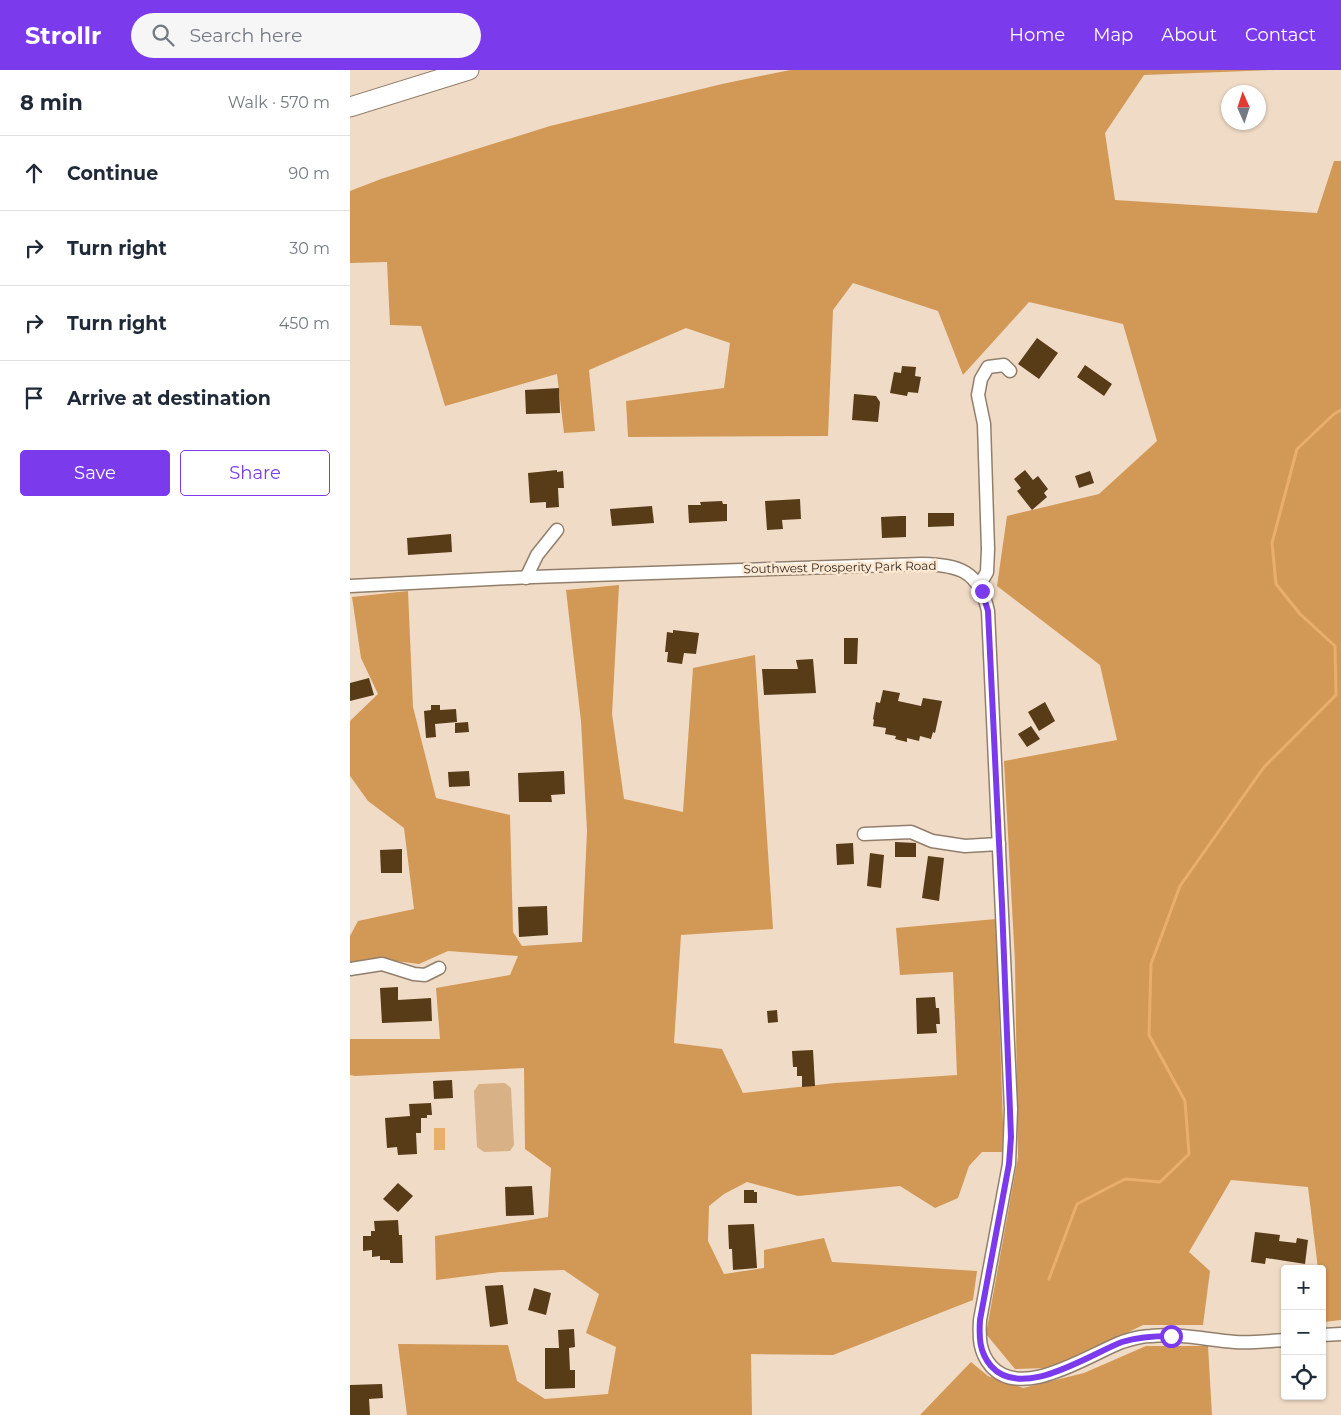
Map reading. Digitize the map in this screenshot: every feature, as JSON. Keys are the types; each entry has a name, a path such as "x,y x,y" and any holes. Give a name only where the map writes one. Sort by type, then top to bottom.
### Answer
{"highway":[{"path":"350,107 469,70"}],"street":[{"path":"979,586 987,572 988,549 984,424 978,395 981,378 988,367 1004,365 1010,371"},
{"path":"526,578 537,555 557,530"},
{"name":"Southwest Prosperity Park Road","path":"350,586 828,566 929,564 943,564 958,568 969,574 979,586 988,611 1011,1137 1009,1164 980,1320 980,1348 994,1370 1003,1375 1023,1379 1042,1376 1122,1342 1151,1336 1238,1342 1281,1340"},
{"path":"864,834 911,832 932,841 965,846 999,844"},
{"path":"350,969 382,964 398,967 414,974 426,975 439,968"},
{"path":"1326,1335 1341,1334"}],"shaded area":[{"path":"790,70 1275,70 1144,75 1105,133 1115,200 1317,213 1334,161 1341,161 1341,1320 1326,1322 1326,1265 1318,1265 1308,1187 1231,1180 1189,1252 1210,1271 1203,1325 1143,1325 1094,1349 1047,1368 1015,1369 986,1334 1018,1157 1015,962 1004,761 1117,740 1100,665 997,586 1007,516 1099,494 1157,441 1123,324 1029,302 963,375 938,311 853,283 833,310 828,436 628,437 626,401 724,388 730,343 686,328 589,370 595,431 564,433 557,374 445,406 421,326 390,325 387,262 350,263 350,191 381,179 550,126 722,84"},
{"path":"619,585 612,714 624,799 683,812 693,668 755,655 773,929 681,935 674,1043 722,1049 743,1093 835,1083 957,1075 953,972 900,975 896,928 996,919 1004,1152 982,1152 969,1166 958,1198 935,1208 900,1186 798,1196 747,1182 724,1194 709,1206 708,1241 724,1274 764,1268 764,1250 824,1238 832,1262 977,1271 973,1300 833,1355 751,1354 752,1415 407,1415 398,1344 508,1345 517,1381 545,1399 608,1394 616,1347 586,1333 599,1294 564,1270 500,1272 436,1280 435,1236 548,1217 551,1168 525,1149 524,1068 350,1075 350,1039 440,1039 436,988 510,975 518,956 448,951 419,964 380,959 350,963 350,936 358,921 414,909 404,828 368,801 350,776 350,721 378,694 361,658 352,597 408,591 413,707 436,798 510,815 513,932 522,946 582,942 587,831 581,721 566,590"},
{"path":"505,1083 511,1088 514,1145 510,1151 484,1152 477,1147 474,1091 479,1084"},
{"path":"434,1128 445,1128 445,1150 434,1150"},
{"path":"1146,1346 1208,1346 1212,1415 920,1415 971,1362 988,1376 1023,1388 1084,1373"}],"building":[{"path":"1037,338 1058,353 1039,379 1018,364"},
{"path":"1085,365 1112,384 1104,396 1077,377"},
{"path":"902,366 916,367 915,376 921,377 918,393 908,392 907,396 890,393 894,372 901,373"},
{"path":"559,388 560,413 526,414 525,390"},
{"path":"854,394 876,396 880,402 878,422 852,420"},
{"path":"557,470 557,472 563,471 564,488 558,488 559,507 546,508 546,502 530,503 528,473"},
{"path":"1025,470 1033,480 1038,476 1048,489 1044,493 1047,497 1032,510 1017,491 1021,488 1014,479"},
{"path":"1090,471 1094,483 1079,488 1075,476"},
{"path":"800,499 801,519 782,520 783,529 767,530 765,501"},
{"path":"722,501 723,504 727,504 727,521 689,523 688,505 701,505 700,502"},
{"path":"652,506 654,523 612,526 610,509"},
{"path":"928,513 954,513 954,526 928,527"},
{"path":"906,516 906,537 882,538 881,517"},
{"path":"451,534 452,552 408,555 407,538"},
{"path":"673,630 699,633 696,654 684,653 682,664 667,662 668,652 665,652 667,632 673,633"},
{"path":"844,638 858,638 857,664 844,664"},
{"path":"813,659 816,693 764,695 762,669 798,669 796,660"},
{"path":"369,678 374,695 350,701 350,683"},
{"path":"883,690 900,693 898,701 921,706 923,698 942,701 935,733 933,732 931,739 920,736 919,741 907,738 907,742 895,739 896,736 885,734 886,728 873,726 876,702 880,703"},
{"path":"1045,702 1055,721 1039,731 1028,712"},
{"path":"431,705 440,705 440,710 456,709 457,722 435,724 436,737 426,738 424,711 431,710"},
{"path":"468,722 469,732 455,733 455,723"},
{"path":"1031,726 1040,739 1027,747 1018,734"},
{"path":"469,771 470,786 449,787 448,772"},
{"path":"564,771 565,794 551,795 552,802 519,802 518,773"},
{"path":"895,842 916,843 916,857 895,857"},
{"path":"853,843 854,864 837,865 836,844"},
{"path":"402,849 402,873 381,873 380,850"},
{"path":"870,853 884,855 881,888 867,886"},
{"path":"928,856 944,858 939,901 922,898"},
{"path":"547,906 548,935 519,937 518,907"},
{"path":"398,987 398,1000 431,998 432,1021 382,1023 380,988"},
{"path":"935,997 936,1008 939,1008 940,1024 936,1024 937,1033 917,1034 916,998"},
{"path":"777,1010 778,1022 768,1023 767,1011"},
{"path":"813,1050 815,1086 802,1087 802,1076 797,1076 797,1067 793,1067 792,1051"},
{"path":"452,1080 453,1098 434,1099 433,1081"},
{"path":"431,1103 432,1115 427,1115 427,1118 421,1118 421,1133 416,1133 417,1154 398,1155 397,1147 387,1148 385,1118 410,1116 409,1104"},
{"path":"398,1183 413,1196 398,1212 383,1199"},
{"path":"532,1186 534,1215 506,1216 505,1187"},
{"path":"744,1190 754,1190 754,1192 757,1192 757,1203 744,1203"},
{"path":"398,1220 399,1235 402,1235 403,1263 390,1263 390,1260 380,1260 380,1256 372,1257 372,1250 363,1251 363,1236 371,1236 371,1231 375,1231 374,1221"},
{"path":"754,1224 757,1268 733,1270 732,1249 729,1249 728,1225"},
{"path":"1255,1232 1280,1235 1279,1241 1296,1243 1297,1238 1308,1240 1305,1264 1266,1258 1265,1264 1251,1262"},
{"path":"503,1285 508,1324 490,1327 485,1286"},
{"path":"534,1288 551,1293 546,1315 528,1310"},
{"path":"574,1329 575,1347 569,1348 570,1370 575,1370 575,1388 545,1389 545,1348 559,1348 558,1330"},
{"path":"382,1384 383,1398 369,1399 370,1415 350,1415 350,1385"}],"waterway":[{"path":"1049,1279 1077,1204 1125,1179 1160,1182 1189,1154 1185,1101 1149,1035 1151,964 1180,886 1264,767 1336,695 1335,646 1300,614 1276,584 1272,543 1297,449 1334,414 1341,410"}],"route":[{"path":"982,591 988,611 1011,1137 1009,1164 980,1320 980,1348 994,1370 1003,1375 1023,1379 1042,1376 1061,1369 1122,1342 1151,1336 1171,1336"}]}
